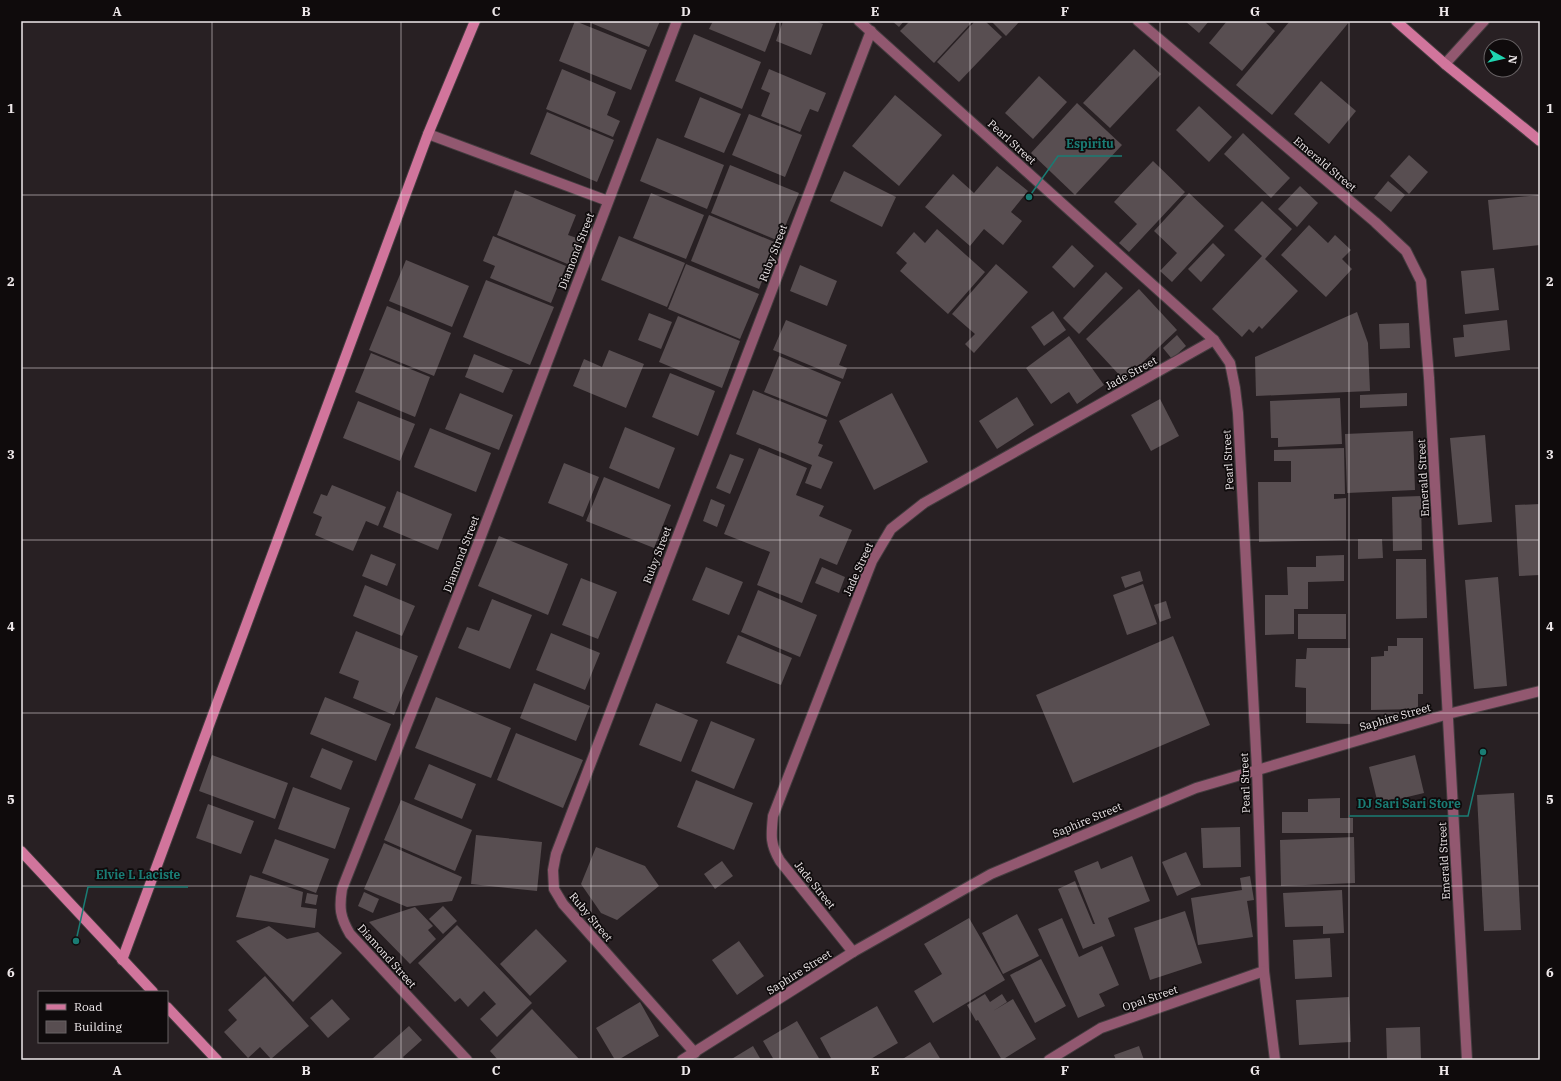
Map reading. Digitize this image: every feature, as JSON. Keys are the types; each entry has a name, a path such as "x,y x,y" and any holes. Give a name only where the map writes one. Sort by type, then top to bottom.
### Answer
{"street":[{"path":"122,960 428,134 475,21"},
{"name":"Diamond Street","path":"467,1060 350,934 342,920 340,904 342,889 475,552 677,21"},
{"name":"Pearl Street","path":"859,21 1214,340 1230,363 1235,388 1257,769 1264,971 1276,1060"},
{"name":"Emerald Street","path":"1138,21 1375,222 1406,251 1421,281 1429,385 1467,1060"},
{"path":"1396,21 1445,64 1540,141"},
{"path":"1445,64 1484,21"},
{"name":"Ruby Street","path":"695,1053 563,904 554,889 553,870 556,854 871,31"},
{"path":"428,134 608,201"},
{"name":"Jade Street","path":"853,952 780,862 773,849 771,834 773,816 872,560 891,528 924,503 1214,340"},
{"name":"Saphire Street","path":"682,1060 853,952 991,874 1196,788 1448,714 1540,691"},
{"path":"21,851 152,991"},
{"name":"Opal Street","path":"1049,1060 1101,1028 1264,971"},
{"path":"168,1008 217,1060"}],"building":[{"path":"575,21 647,50 631,90 559,61"},
{"path":"586,21 660,21 649,47"},
{"path":"713,21 777,21 765,52 709,29"},
{"path":"783,21 815,21 823,24 811,55 776,41"},
{"path":"892,21 904,21 899,27"},
{"path":"910,21 972,22 934,63 900,31"},
{"path":"975,21 985,21 1002,37 959,82 937,62"},
{"path":"991,21 1020,21 1006,36"},
{"path":"1185,21 1209,21 1199,33"},
{"path":"1227,21 1264,21 1275,31 1242,71 1209,43"},
{"path":"1290,21 1350,21 1272,115 1236,85"},
{"path":"694,34 761,62 742,109 675,81"},
{"path":"1134,49 1161,74 1110,128 1083,103"},
{"path":"562,69 616,92 607,115 620,121 613,137 546,109"},
{"path":"769,69 826,93 818,112 810,109 800,132 761,116 770,93 761,89"},
{"path":"1039,76 1067,102 1033,139 1005,113"},
{"path":"1321,81 1356,111 1329,144 1294,114"},
{"path":"895,95 942,135 899,186 852,146"},
{"path":"700,97 741,114 724,153 684,137"},
{"path":"1077,103 1122,145 1075,195 1031,153"},
{"path":"1199,106 1232,137 1209,162 1176,130"},
{"path":"547,112 614,140 597,182 530,154"},
{"path":"749,114 802,135 785,177 732,155"},
{"path":"1243,133 1290,178 1271,198 1224,154"},
{"path":"657,138 724,165 707,209 640,181"},
{"path":"1409,155 1428,172 1409,194 1390,176"},
{"path":"1153,161 1185,192 1129,252 1119,243 1137,224 1114,202"},
{"path":"730,165 799,193 779,241 711,213"},
{"path":"997,166 1028,191 1011,212 1022,221 1003,245 984,229 970,246 925,207 953,174 974,193"},
{"path":"844,171 896,197 882,227 830,201"},
{"path":"1388,181 1405,195 1391,212 1374,198"},
{"path":"1300,186 1318,203 1297,227 1278,209"},
{"path":"515,190 576,215 568,235 580,239 570,265 497,235"},
{"path":"651,193 704,215 686,259 633,238"},
{"path":"1189,193 1224,226 1172,282 1160,271 1177,253 1154,231"},
{"path":"1540,195 1540,245 1493,250 1488,200"},
{"path":"1262,201 1292,229 1265,259 1298,291 1262,329 1259,326 1253,333 1249,329 1242,337 1212,309 1262,256 1234,230"},
{"path":"709,215 777,243 759,289 691,261"},
{"path":"1309,225 1328,243 1335,235 1351,250 1342,259 1352,269 1326,297 1281,255"},
{"path":"937,229 985,272 948,314 900,271 907,263 896,253 914,232 925,243"},
{"path":"493,236 566,266 551,303 490,278 495,266 483,261"},
{"path":"619,236 685,263 667,307 601,280"},
{"path":"1213,243 1225,255 1201,282 1188,269"},
{"path":"1072,245 1094,266 1074,288 1052,267"},
{"path":"406,260 469,286 452,327 389,301"},
{"path":"686,264 759,294 740,339 668,309"},
{"path":"996,264 1028,292 974,353 965,344 975,334 952,314"},
{"path":"800,265 837,281 827,306 790,291"},
{"path":"1494,268 1499,310 1465,314 1461,271"},
{"path":"1106,272 1123,288 1079,334 1063,318"},
{"path":"486,280 554,307 530,365 463,337"},
{"path":"1139,289 1177,330 1124,380 1086,339"},
{"path":"387,306 451,333 434,376 369,350"},
{"path":"1053,311 1066,330 1044,346 1031,327"},
{"path":"1357,312 1368,343 1370,391 1256,396 1255,357"},
{"path":"649,313 672,322 661,349 638,340"},
{"path":"678,316 740,341 722,388 659,362"},
{"path":"786,320 847,345 839,365 847,368 843,379 773,350"},
{"path":"1507,320 1510,350 1455,357 1453,338 1464,337 1463,325"},
{"path":"1409,323 1410,348 1380,349 1379,324"},
{"path":"1177,335 1186,346 1172,359 1163,348"},
{"path":"1069,336 1104,385 1077,404 1069,392 1051,404 1026,368"},
{"path":"609,350 644,364 626,408 573,386 584,359 602,367"},
{"path":"371,353 430,377 415,417 355,392"},
{"path":"474,354 513,370 503,393 465,377"},
{"path":"779,356 841,382 827,417 764,392"},
{"path":"670,373 715,391 698,436 652,417"},
{"path":"753,390 827,420 818,443 823,445 818,456 833,462 821,489 805,483 812,465 736,434"},
{"path":"460,393 513,415 499,450 445,429"},
{"path":"892,393 928,462 874,490 839,421"},
{"path":"1407,393 1407,406 1360,408 1360,395"},
{"path":"1017,397 1034,425 997,449 979,421"},
{"path":"1340,398 1342,444 1278,447 1278,438 1271,438 1270,401"},
{"path":"1160,399 1179,436 1151,451 1131,415"},
{"path":"358,401 415,424 400,461 343,438"},
{"path":"625,427 675,448 659,489 609,468"},
{"path":"430,428 491,453 476,492 414,467"},
{"path":"1413,431 1415,490 1347,493 1345,434"},
{"path":"1485,435 1492,522 1458,525 1450,438"},
{"path":"759,448 807,468 796,495 824,506 819,516 852,530 837,565 820,558 802,603 757,585 770,552 724,534"},
{"path":"1344,448 1345,494 1334,494 1334,499 1346,498 1346,540 1259,542 1258,482 1291,482 1291,461 1274,461 1274,450"},
{"path":"730,454 744,459 730,494 716,488"},
{"path":"564,463 599,477 583,517 548,503"},
{"path":"604,477 671,505 654,548 586,521"},
{"path":"332,485 386,507 378,526 366,521 353,551 315,535 322,517 313,513 321,494 327,496"},
{"path":"397,491 452,514 438,550 383,527"},
{"path":"1421,496 1422,550 1393,551 1392,497"},
{"path":"711,499 725,505 717,527 703,521"},
{"path":"1540,504 1540,575 1519,576 1515,505"},
{"path":"499,536 568,564 548,615 478,586"},
{"path":"1358,539 1382,539 1383,558 1358,559"},
{"path":"371,554 396,564 387,586 362,576"},
{"path":"1344,555 1344,581 1308,582 1308,609 1294,609 1294,634 1265,635 1265,595 1288,595 1287,567 1316,567 1316,556"},
{"path":"1396,559 1426,559 1427,618 1396,619"},
{"path":"706,567 743,582 729,615 692,600"},
{"path":"822,567 845,577 839,593 815,583"},
{"path":"1140,571 1143,581 1125,588 1121,577"},
{"path":"1498,577 1507,686 1474,689 1465,580"},
{"path":"581,578 617,592 598,639 562,625"},
{"path":"1143,584 1157,624 1127,635 1113,595"},
{"path":"365,585 415,606 402,636 353,616"},
{"path":"758,590 817,615 800,657 741,632"},
{"path":"492,599 532,615 510,669 458,648 467,627 479,631"},
{"path":"1166,601 1171,618 1160,622 1154,605"},
{"path":"1298,614 1346,614 1346,639 1298,639"},
{"path":"356,631 418,656 394,715 353,698 359,681 339,673"},
{"path":"551,633 600,653 585,690 536,670"},
{"path":"738,635 792,658 781,685 726,663"},
{"path":"1173,636 1210,725 1073,783 1036,695"},
{"path":"1397,638 1423,638 1423,694 1418,694 1418,709 1371,710 1371,657 1384,656 1384,651 1388,651 1388,646 1397,646"},
{"path":"1307,648 1350,648 1350,724 1306,723 1306,688 1295,687 1296,659 1306,659"},
{"path":"534,683 590,706 576,741 520,718"},
{"path":"325,697 391,724 376,761 310,734"},
{"path":"436,697 511,728 491,778 415,748"},
{"path":"656,703 698,720 681,762 639,745"},
{"path":"711,721 755,739 734,789 691,771"},
{"path":"516,733 583,760 563,808 497,780"},
{"path":"322,748 353,761 341,790 310,777"},
{"path":"212,755 288,783 275,819 199,791"},
{"path":"1415,755 1424,793 1378,804 1369,767"},
{"path":"429,764 476,784 462,819 414,799"},
{"path":"696,780 753,803 734,850 677,827"},
{"path":"293,787 350,808 335,849 278,829"},
{"path":"1514,793 1521,930 1484,931 1477,795"},
{"path":"1340,798 1340,818 1353,818 1353,833 1282,833 1282,812 1308,812 1308,799"},
{"path":"401,800 472,830 455,871 384,840"},
{"path":"208,804 254,821 241,854 196,838"},
{"path":"1240,827 1241,867 1203,868 1201,828"},
{"path":"476,835 542,842 537,891 471,884"},
{"path":"1354,837 1355,883 1281,886 1280,840"},
{"path":"275,839 329,859 316,893 262,873"},
{"path":"384,843 462,877 452,901 407,907 364,889"},
{"path":"596,847 645,866 659,886 617,920 601,913 581,884"},
{"path":"1186,852 1201,885 1177,896 1162,862"},
{"path":"1132,856 1150,901 1108,918 1115,936 1083,949 1058,889 1075,881 1093,924 1095,924 1074,871 1098,861 1101,869"},
{"path":"722,861 733,876 715,889 704,874"},
{"path":"250,875 303,892 301,907 317,909 315,928 236,917"},
{"path":"1250,876 1254,900 1247,901 1253,937 1198,945 1191,898 1242,890 1240,878"},
{"path":"1342,890 1344,933 1323,934 1323,926 1285,927 1283,893"},
{"path":"364,892 379,899 373,913 358,906"},
{"path":"307,893 318,895 316,905 305,903"},
{"path":"443,906 457,921 443,934 429,919"},
{"path":"415,907 433,926 428,930 436,939 410,964 369,922"},
{"path":"1185,911 1202,963 1150,980 1134,928"},
{"path":"1017,914 1039,956 1003,974 982,933"},
{"path":"969,918 1005,980 933,1023 914,991 942,974 924,944"},
{"path":"1062,918 1079,957 1102,946 1119,985 1099,994 1105,1006 1078,1018 1038,929"},
{"path":"457,925 532,1003 497,1037 480,1019 496,1004 484,991 468,1007 460,998 455,1002 418,963"},
{"path":"269,926 287,939 318,932 342,953 293,1002 236,941"},
{"path":"536,929 567,961 530,996 500,964"},
{"path":"1330,938 1332,977 1295,979 1293,940"},
{"path":"739,941 764,976 737,995 712,960"},
{"path":"1041,959 1066,1006 1035,1023 1010,975"},
{"path":"265,976 309,1026 271,1059 260,1047 248,1058 224,1032 237,1020 228,1010"},
{"path":"985,994 990,1002 1002,994 1007,1002 993,1011 1013,999 1036,1039 1002,1060 978,1020 976,1021 967,1005"},
{"path":"1349,997 1351,1042 1299,1045 1296,1000"},
{"path":"332,999 350,1019 328,1038 310,1018"},
{"path":"640,1002 659,1036 618,1060 615,1060 596,1028"},
{"path":"877,1006 898,1043 869,1060 832,1060 820,1038"},
{"path":"532,1009 580,1060 498,1060 490,1051"},
{"path":"797,1021 820,1060 774,1060 763,1041"},
{"path":"409,1026 422,1040 403,1057 405,1060 371,1060"},
{"path":"1420,1027 1421,1060 1387,1060 1386,1028"},
{"path":"930,1042 941,1060 901,1060"},
{"path":"753,1046 761,1060 730,1060"},
{"path":"1139,1046 1144,1060 1116,1060 1114,1055"}],"place":[{"name":"Espiritu","path":"1029,197"},
{"name":"DJ Sari Sari Store","path":"1483,752"},
{"name":"Elvie L Laciste","path":"76,941"}]}
